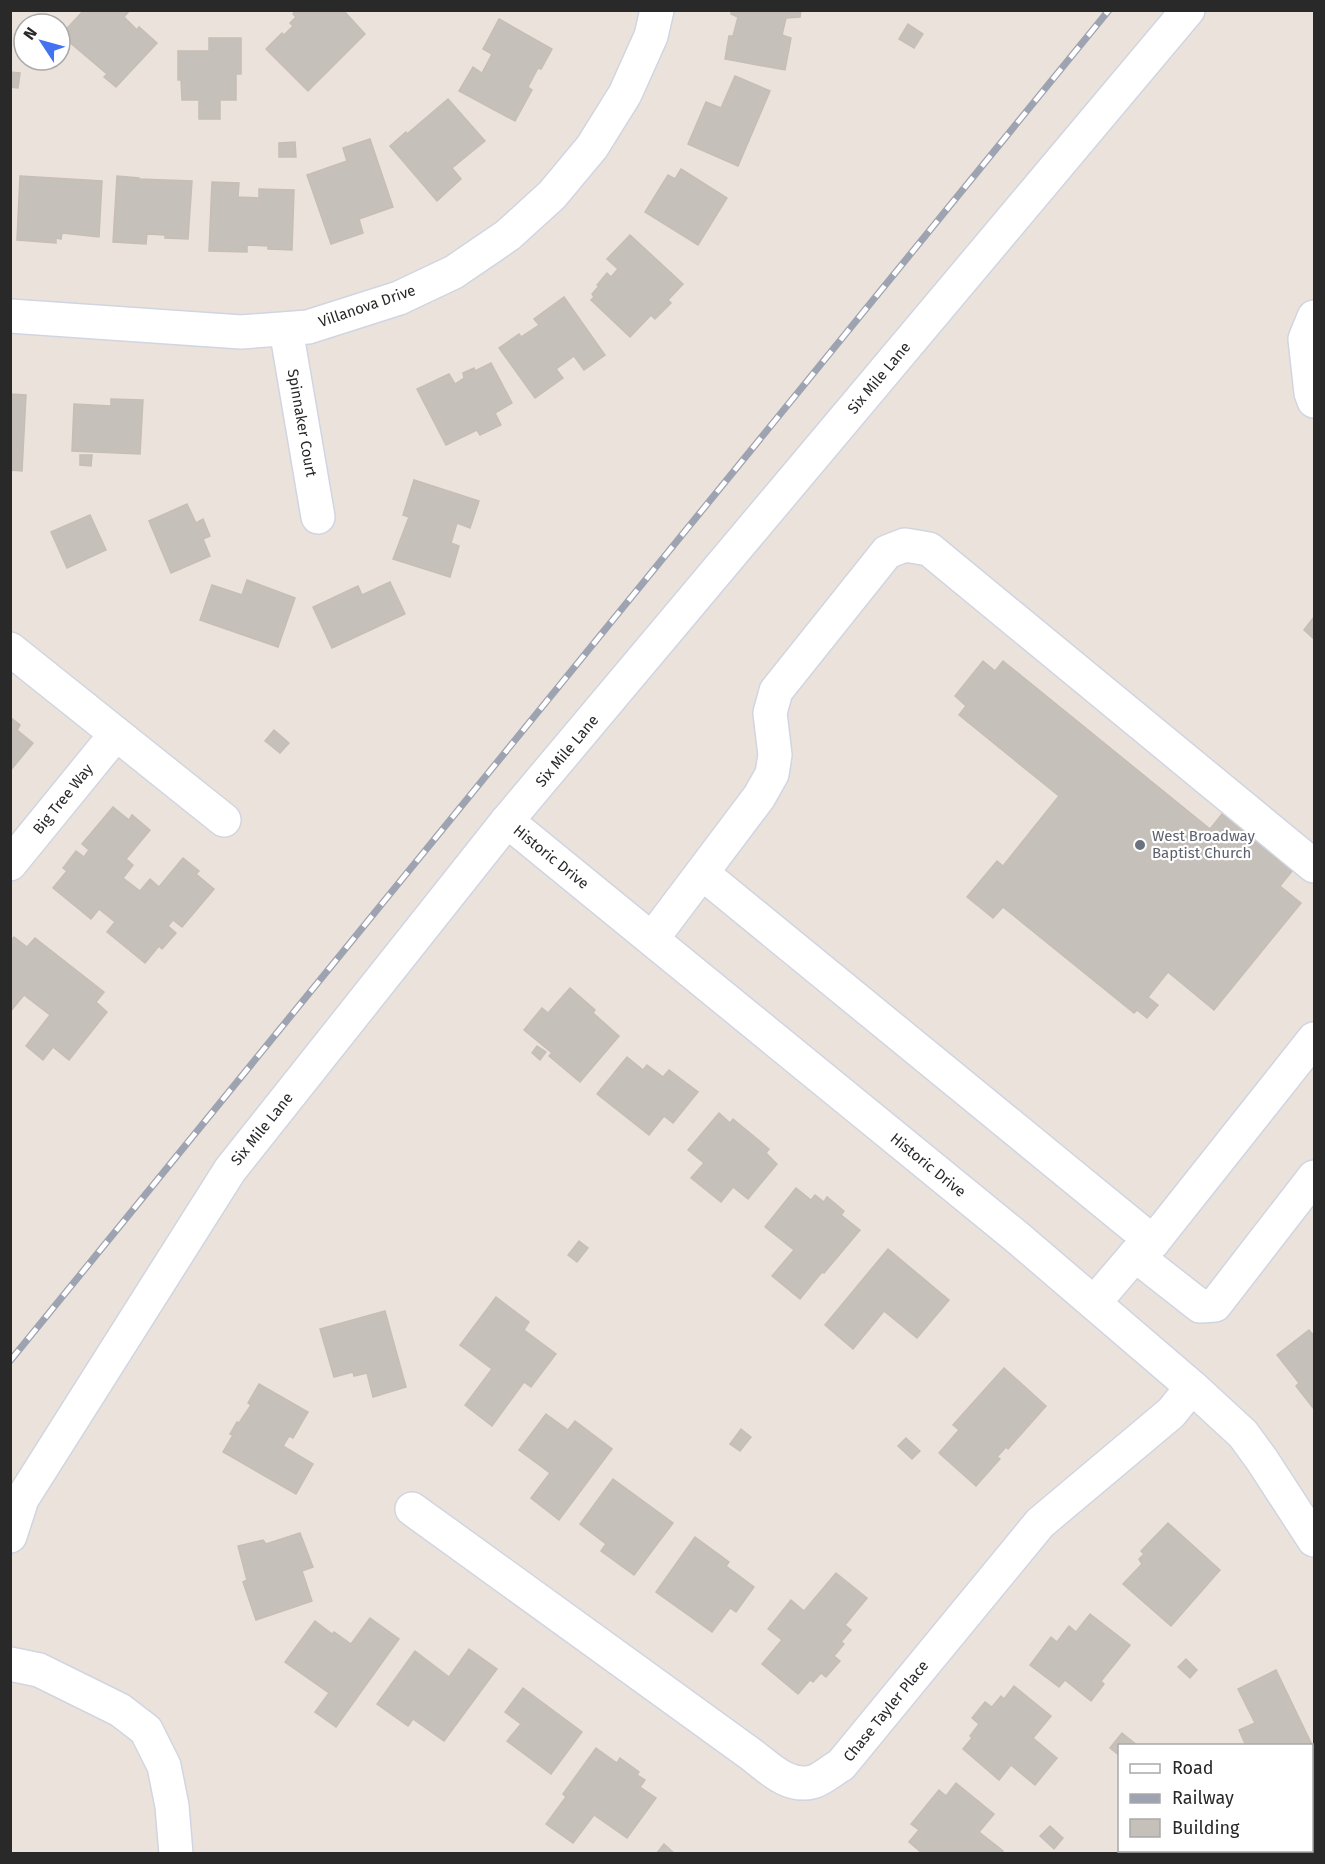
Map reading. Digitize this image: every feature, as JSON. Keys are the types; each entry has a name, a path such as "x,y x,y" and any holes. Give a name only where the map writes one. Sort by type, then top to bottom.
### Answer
{"street":[{"name":"Villanova Drive","path":"10,316 241,333 308,327 399,298 454,272 508,235 552,195 592,147 625,94 651,36 657,10"},
{"name":"Six Mile Lane","path":"10,1536 22,1499 230,1170 507,822 1188,10"},
{"path":"1314,317 1305,339 1311,393 1314,401"},
{"name":"Spinnaker Court","path":"286,329 318,517"},
{"path":"652,939 759,797 772,774 775,754 770,713 776,691 887,552 905,545 929,549 1314,866"},
{"path":"10,649 224,820"},
{"name":"Big Tree Way","path":"10,864 116,734"},
{"name":"Historic Drive","path":"507,822 1009,1231 1192,1386 1243,1434 1314,1540"},
{"path":"702,873 1144,1248 1200,1306 1215,1305 1314,1178"},
{"path":"1094,1303 1144,1248 1314,1039"},
{"name":"Chase Tayler Place","path":"412,1509 780,1777 797,1783 813,1782 841,1765 1040,1523 1171,1413 1192,1386"},
{"path":"10,1664 39,1670 120,1710 146,1730 164,1766 172,1806 176,1854"}],"building":[{"path":"84,10 130,10 124,17 137,30 139,27 157,43 116,87 104,77 107,74 72,44 72,23"},
{"path":"296,10 343,10 365,34 308,91 266,49 282,33 284,35 293,26 290,23 296,17 293,14"},
{"path":"731,10 801,10 800,17 786,18 782,35 791,38 785,70 725,59 729,36 733,36 738,17 731,14"},
{"path":"499,19 552,49 528,87 532,90 515,121 459,91 473,67 482,73 492,54 483,49"},
{"path":"908,24 923,34 914,48 899,39"},
{"path":"209,38 241,38 241,74 236,74 236,100 220,100 220,119 199,119 199,100 182,100 181,80 178,80 178,51 209,51"},
{"path":"10,72 20,73 18,88 10,87"},
{"path":"735,76 770,91 738,166 688,144 706,102 721,108"},
{"path":"448,99 485,141 452,168 461,179 437,201 390,146"},
{"path":"370,139 393,207 359,219 363,233 331,244 307,175 347,161 343,148"},
{"path":"295,142 296,157 279,157 279,143"},
{"path":"681,169 727,198 698,245 645,212 668,175 675,179"},
{"path":"20,176 102,181 99,237 62,233 61,239 56,238 56,243 17,240"},
{"path":"117,176 192,181 188,239 147,234 146,244 113,242"},
{"path":"212,182 239,183 238,197 259,198 259,189 294,190 292,250 247,245 247,252 209,251"},
{"path":"630,235 683,284 668,300 671,303 655,319 651,315 630,337 591,300 594,297 592,294 599,286 597,285 607,273 611,277 618,269 607,259"},
{"path":"564,297 605,355 584,370 574,356 556,369 563,378 535,398 499,348 519,334 521,337 539,325 534,319"},
{"path":"491,363 512,403 495,413 501,425 480,435 477,430 446,445 417,389 449,374 455,384 464,378 463,373 474,368 475,371"},
{"path":"10,394 26,395 22,471 10,470"},
{"path":"111,399 143,400 140,454 72,451 74,404 111,406"},
{"path":"80,455 92,455 91,466 80,465"},
{"path":"414,480 479,501 470,528 457,523 451,543 459,546 450,577 393,559 409,517 403,515"},
{"path":"187,504 196,523 203,519 210,536 203,539 210,556 171,573 149,521"},
{"path":"90,515 106,550 67,568 51,532"},
{"path":"247,580 295,598 278,647 200,620 212,585 242,595"},
{"path":"390,582 405,614 332,648 313,607 358,586 362,595"},
{"path":"1314,617 1314,639 1304,630"},
{"name":"West Broadway Baptist Church","path":"983,661 995,671 1003,661 1210,829 1222,814 1292,871 1280,886 1301,903 1214,1010 1168,972 1148,997 1158,1005 1147,1018 1137,1010 1134,1013 1003,907 993,918 967,897 997,861 1003,866 1059,796 959,715 966,706 955,696"},
{"path":"10,717 20,725 17,730 33,743 10,771"},
{"path":"274,730 289,743 280,753 265,741"},
{"path":"113,807 129,820 132,815 150,830 126,859 133,865 123,878 140,891 150,879 159,887 183,858 199,871 196,874 214,889 182,927 173,920 168,926 176,933 162,949 159,946 145,963 107,932 115,922 99,909 91,919 53,888 67,871 63,868 76,851 84,857 89,850 82,844"},
{"path":"14,937 27,947 35,938 104,992 96,1002 107,1012 69,1060 53,1047 43,1060 26,1046 50,1015 24,995 10,1012 10,942"},
{"path":"570,988 619,1036 580,1082 549,1056 552,1053 524,1030 542,1008 548,1013"},
{"path":"537,1046 546,1052 540,1060 532,1053"},
{"path":"627,1057 643,1070 647,1065 663,1077 669,1070 698,1092 673,1123 664,1116 649,1135 597,1094"},
{"path":"719,1113 730,1123 733,1119 769,1149 766,1153 777,1164 748,1199 733,1187 721,1202 691,1178 704,1163 688,1150"},
{"path":"796,1188 811,1200 815,1195 824,1202 827,1197 844,1211 841,1215 860,1230 800,1299 772,1276 794,1250 765,1227"},
{"path":"579,1241 588,1248 577,1262 568,1255"},
{"path":"888,1249 949,1300 917,1338 884,1311 853,1349 825,1325"},
{"path":"496,1297 529,1322 524,1330 556,1354 531,1387 524,1382 492,1426 465,1405 492,1369 460,1345"},
{"path":"385,1311 406,1387 373,1397 367,1373 354,1376 353,1372 334,1377 320,1329"},
{"path":"1309,1330 1314,1336 1314,1409 1296,1386 1299,1383 1277,1355"},
{"path":"1004,1368 1046,1406 1008,1449 1006,1447 997,1457 1000,1459 976,1486 939,1453 959,1430 953,1425"},
{"path":"259,1384 308,1412 293,1438 289,1436 283,1446 313,1464 296,1494 223,1452 233,1435 230,1434 237,1422 239,1423 251,1405 248,1403"},
{"path":"546,1414 568,1430 575,1421 612,1449 559,1520 531,1498 550,1473 519,1450"},
{"path":"741,1429 751,1437 740,1451 730,1444"},
{"path":"906,1438 920,1451 912,1459 898,1446"},
{"path":"613,1479 673,1523 634,1575 601,1551 606,1544 580,1524"},
{"path":"1168,1523 1220,1570 1171,1626 1123,1584 1142,1564 1139,1559 1144,1554 1141,1551"},
{"path":"300,1533 313,1567 302,1571 312,1601 256,1620 243,1582 247,1580 238,1546 263,1540 266,1544"},
{"path":"695,1537 729,1562 726,1566 754,1587 736,1612 730,1608 712,1632 656,1592"},
{"path":"836,1573 867,1598 845,1625 851,1630 841,1642 844,1644 834,1656 840,1661 826,1677 821,1673 813,1682 810,1680 798,1694 762,1664 782,1640 768,1629 791,1600 804,1611"},
{"path":"1090,1614 1130,1645 1101,1681 1104,1684 1091,1701 1065,1680 1059,1687 1030,1665 1051,1637 1057,1642 1069,1626 1076,1632"},
{"path":"370,1618 399,1639 336,1727 315,1712 329,1693 285,1662 315,1621 332,1634 334,1632 351,1644"},
{"path":"469,1649 497,1669 444,1741 413,1719 408,1726 377,1704 415,1651 449,1677"},
{"path":"1186,1659 1197,1670 1190,1678 1178,1667"},
{"path":"1276,1670 1312,1744 1245,1744 1239,1730 1255,1723 1238,1689"},
{"path":"1014,1686 1051,1716 1033,1738 1057,1758 1035,1785 1011,1765 999,1780 963,1749 979,1724 972,1718 985,1702 992,1707 1001,1696 1004,1699"},
{"path":"523,1688 582,1732 551,1774 507,1741 521,1724 505,1712"},
{"path":"1122,1733 1136,1744 1118,1744 1118,1754 1110,1748"},
{"path":"1313,1747 1314,1749 1313,1776"},
{"path":"596,1748 617,1763 620,1758 639,1772 637,1775 645,1780 640,1787 656,1798 627,1838 594,1815 573,1843 546,1824 566,1797 563,1794"},
{"path":"956,1783 994,1814 979,1832 1003,1851 1001,1854 923,1854 909,1842 919,1830 911,1824 939,1790 946,1796"},
{"path":"1050,1826 1063,1838 1054,1849 1040,1836"},
{"path":"664,1844 675,1854 656,1854"},
{"path":"1202,1852 1222,1852 1220,1854 1203,1854"}],"railway":[{"path":"10,1361 1109,10"}],"place":[{"name":"West Broadway Baptist Church","path":"1140,845"}]}
